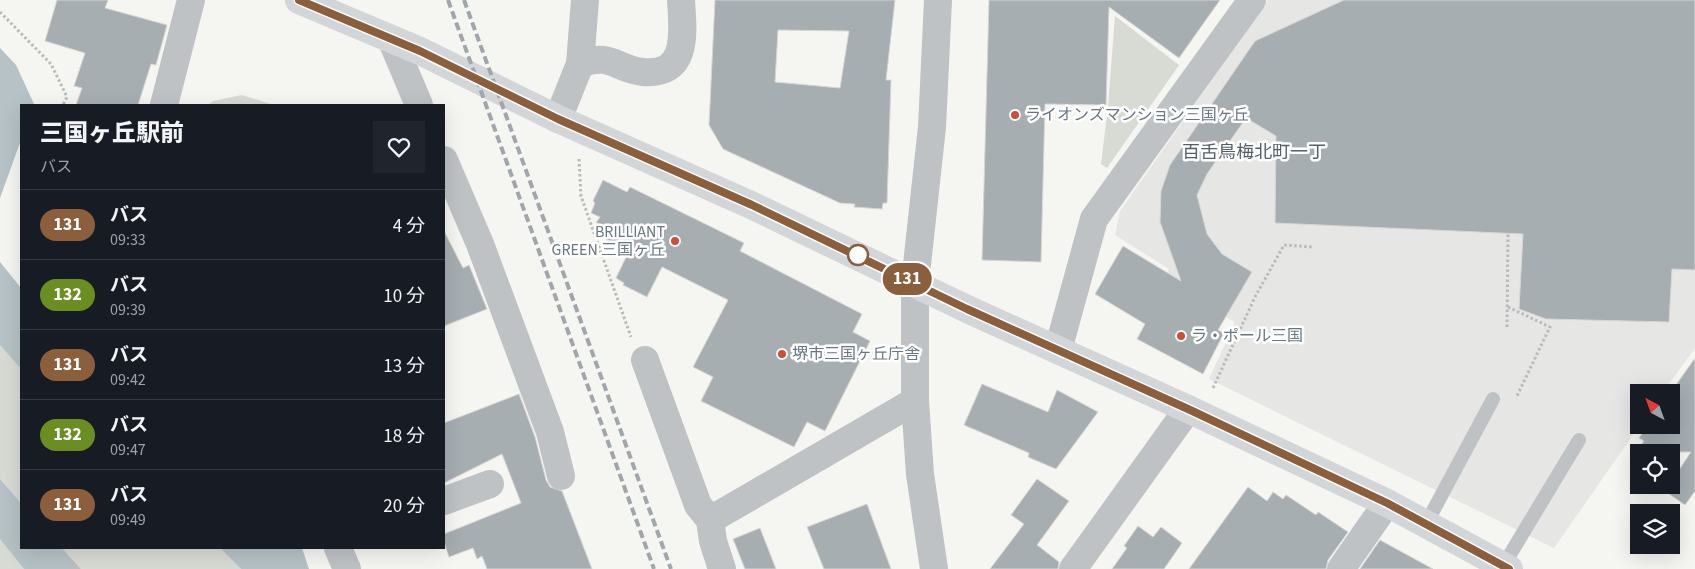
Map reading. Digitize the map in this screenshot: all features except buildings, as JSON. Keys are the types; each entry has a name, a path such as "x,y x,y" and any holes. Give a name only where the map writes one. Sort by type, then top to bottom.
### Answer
{"highway":[{"path":"299,0 392,41 420,51 548,113 752,205 915,284 1188,409 1387,503 1506,568"}],"street":[{"path":"164,104 191,0"},
{"path":"548,113 580,64 585,0"},
{"path":"580,64 597,58 644,72 670,68 676,62 681,43 681,0"},
{"path":"934,569 920,474 915,401 915,284 932,127 938,0"},
{"path":"1058,350 1094,219 1252,0"},
{"path":"392,41 420,104"},
{"path":"445,162 480,244 550,432 561,476"},
{"path":"645,360 678,434 698,505 710,520 712,540 722,569"},
{"path":"710,520 794,465 915,401"},
{"path":"1072,569 1188,409"},
{"path":"445,500 490,484"},
{"path":"1341,569 1387,503"},
{"path":"338,549 347,569"}],"lane":[{"path":"1426,524 1493,399"},
{"path":"1506,568 1579,440"}],"path":[{"path":"0,12 51,64 67,96 63,104"},
{"path":"579,156 580,196 637,353 645,360"},
{"path":"1507,327 1508,234"},
{"path":"1214,388 1255,297 1284,245 1312,247"},
{"path":"1508,307 1550,327 1543,342"}],"shaded area":[{"path":"1268,0 1695,0 1695,348 1669,384 1630,384 1630,434 1634,434 1554,548 1209,379 1235,322 1163,281 1169,269 1115,235 1120,211"},
{"path":"1115,16 1179,65 1107,168 1101,164 1108,107"},
{"path":"0,48 16,65 34,104 20,104 20,143 0,198"},
{"path":"242,95 270,104 209,104 213,101"},
{"path":"0,262 20,287 20,368 0,345"},
{"path":"0,345 20,368 20,502 0,479"},
{"path":"0,479 20,502 20,549 63,549 81,569 24,569 0,539"},
{"path":"1,540 24,569 0,569"},
{"path":"63,549 221,549 241,569 81,569"},
{"path":"221,549 302,549 309,569 241,569"}],"railway":[{"path":"448,0 654,569"},
{"path":"464,0 671,569"}],"bus line":[{"name":"131","path":"299,0 392,41 420,51 558,119 752,205 967,309 1188,409 1387,503 1509,569"}],"place":[{"name":"ライオンズマンション三国ヶ丘","path":"1015,115"},
{"name":"BRILLIANT GREEN 三国ヶ丘","path":"675,241"},
{"name":"ラ・ポール三国","path":"1181,336"},
{"name":"堺市三国ヶ丘庁舎","path":"782,354"}],"district":[{"name":"百舌鳥梅北町一丁","path":"1254,152"}]}
